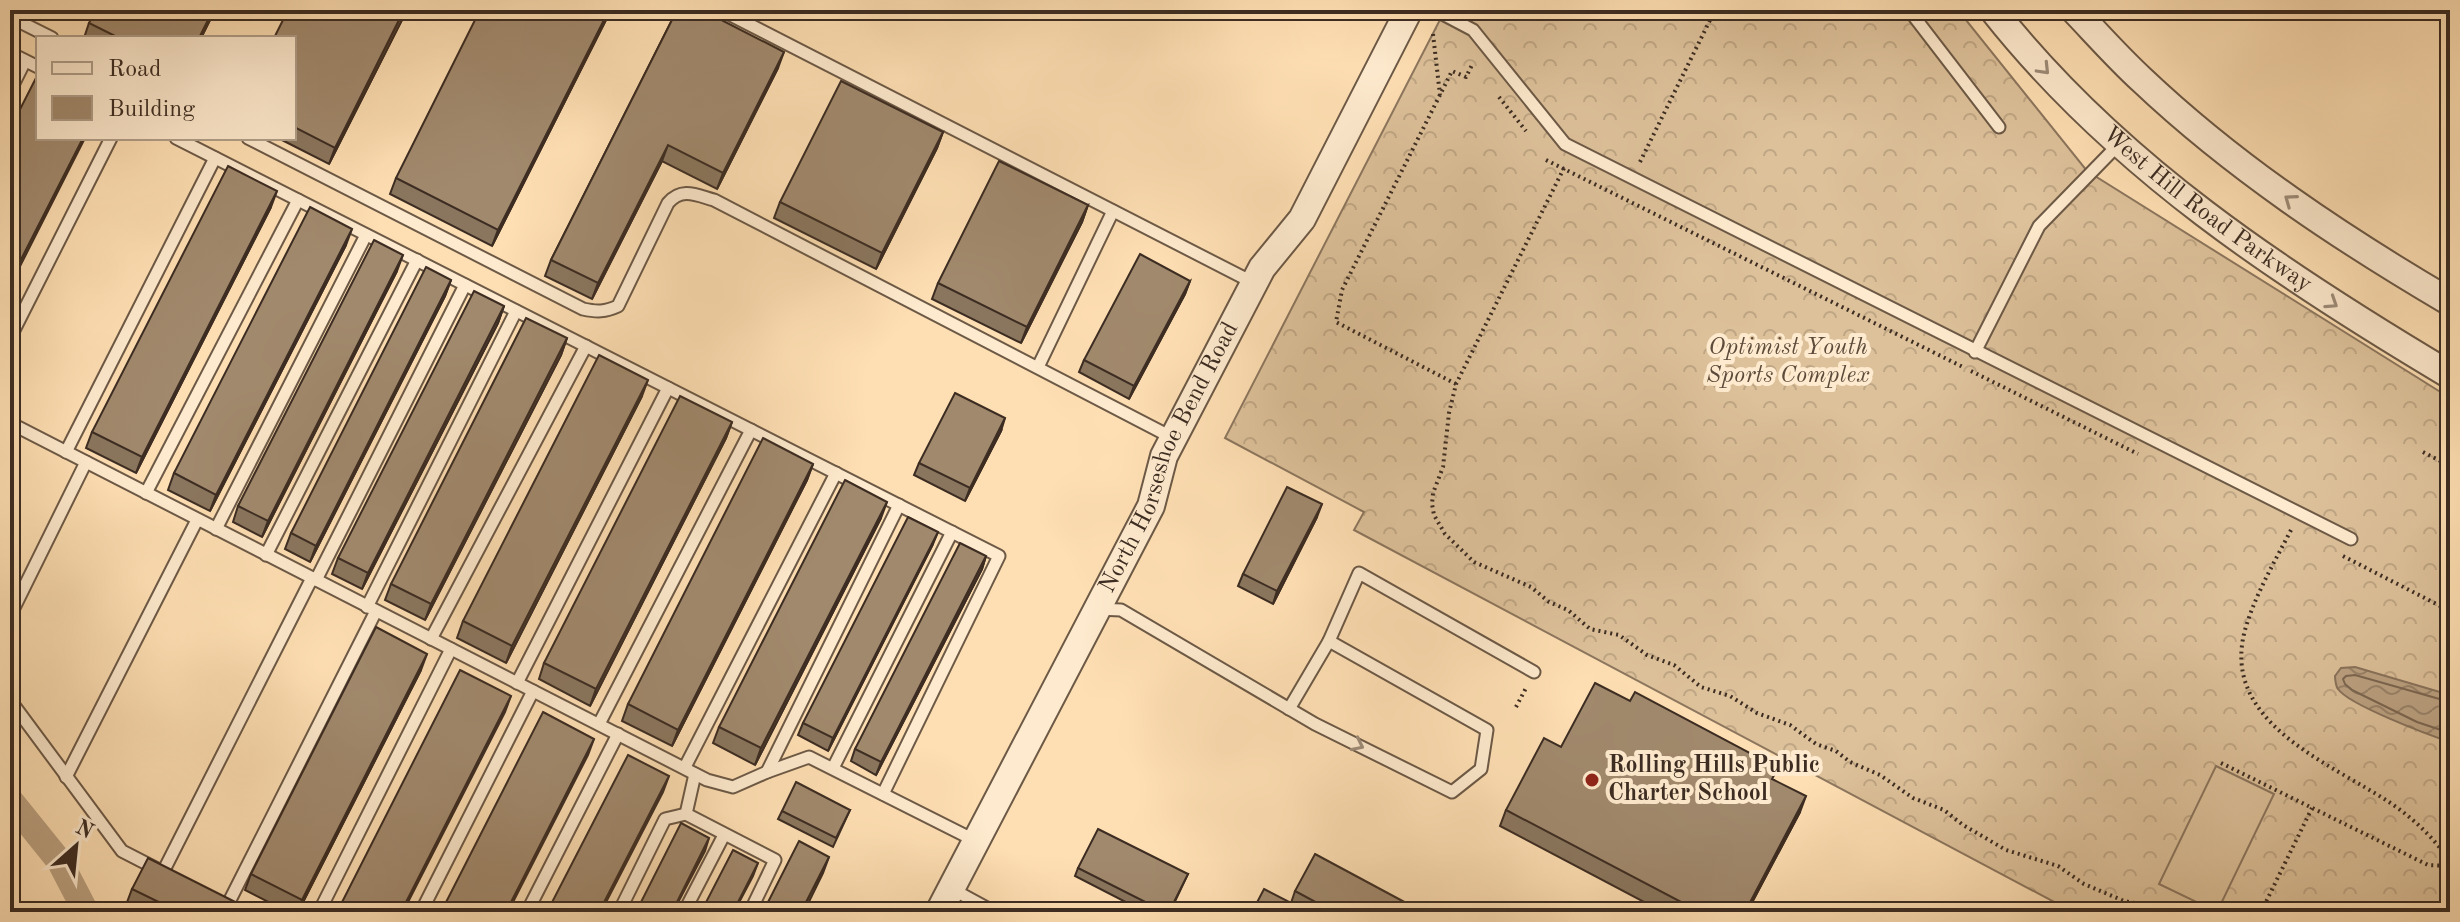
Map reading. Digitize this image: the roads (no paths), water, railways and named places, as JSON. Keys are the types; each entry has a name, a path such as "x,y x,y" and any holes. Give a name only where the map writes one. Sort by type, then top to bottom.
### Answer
{"street":[{"name":"North Horseshoe Bend Road","path":"939,912 1151,506 1164,456 1262,268 1302,219 1409,10"},
{"name":"West Hill Road Parkway","path":"1993,10 2024,49 2119,144 2171,189 2262,257 2360,322 2450,375"},
{"path":"2074,10 2142,80 2211,140 2298,206 2393,269 2450,302"}],"lane":[{"path":"721,10 1255,284"},
{"path":"1435,10 1473,30 1565,144 2351,539"},
{"path":"1909,10 1999,127"},
{"path":"10,17 48,36"},
{"path":"10,53 36,66"},
{"path":"10,91 25,61"},
{"path":"10,338 110,140"},
{"path":"180,140 999,556 883,794"},
{"path":"252,140 583,309 606,312 618,306 668,203 675,195 689,192 714,200 1174,438"},
{"path":"1975,352 2039,226 2119,144"},
{"path":"66,452 215,158"},
{"path":"146,493 298,200"},
{"path":"1038,367 1113,211"},
{"path":"216,529 366,235"},
{"path":"266,555 417,260"},
{"path":"163,872 465,285"},
{"path":"215,897 232,906 516,311"},
{"path":"431,639 586,346"},
{"path":"517,683 668,388"},
{"path":"10,423 690,771 733,787 809,757 976,841"},
{"path":"599,724 751,430"},
{"path":"10,616 86,462"},
{"path":"686,814 690,771 836,473"},
{"path":"767,772 899,505"},
{"path":"66,777 197,520"},
{"path":"833,768 952,532"},
{"path":"1289,709 1329,641 1359,573 1534,672"},
{"path":"1097,609 1121,610 1289,709 1452,792 1481,769 1487,730 1329,641"},
{"path":"319,912 451,649"},
{"path":"421,912 533,691"},
{"path":"10,700 122,851 176,878"},
{"path":"527,912 618,734"},
{"path":"619,912 665,819 686,814 775,860 750,912"},
{"path":"684,912 724,835"},
{"path":"951,888 990,911"}],"water":[{"path":"2355,667 2450,695 2450,742 2390,719 2345,696 2337,688 2335,676 2341,668"}],"waterway":[{"path":"10,800 60,862 86,912"}],"place":[{"name":"Rolling Hills Public Charter School","path":"1592,780"}],"park label":[{"name":"Optimist Youth Sports Complex","path":"1788,362"}]}
